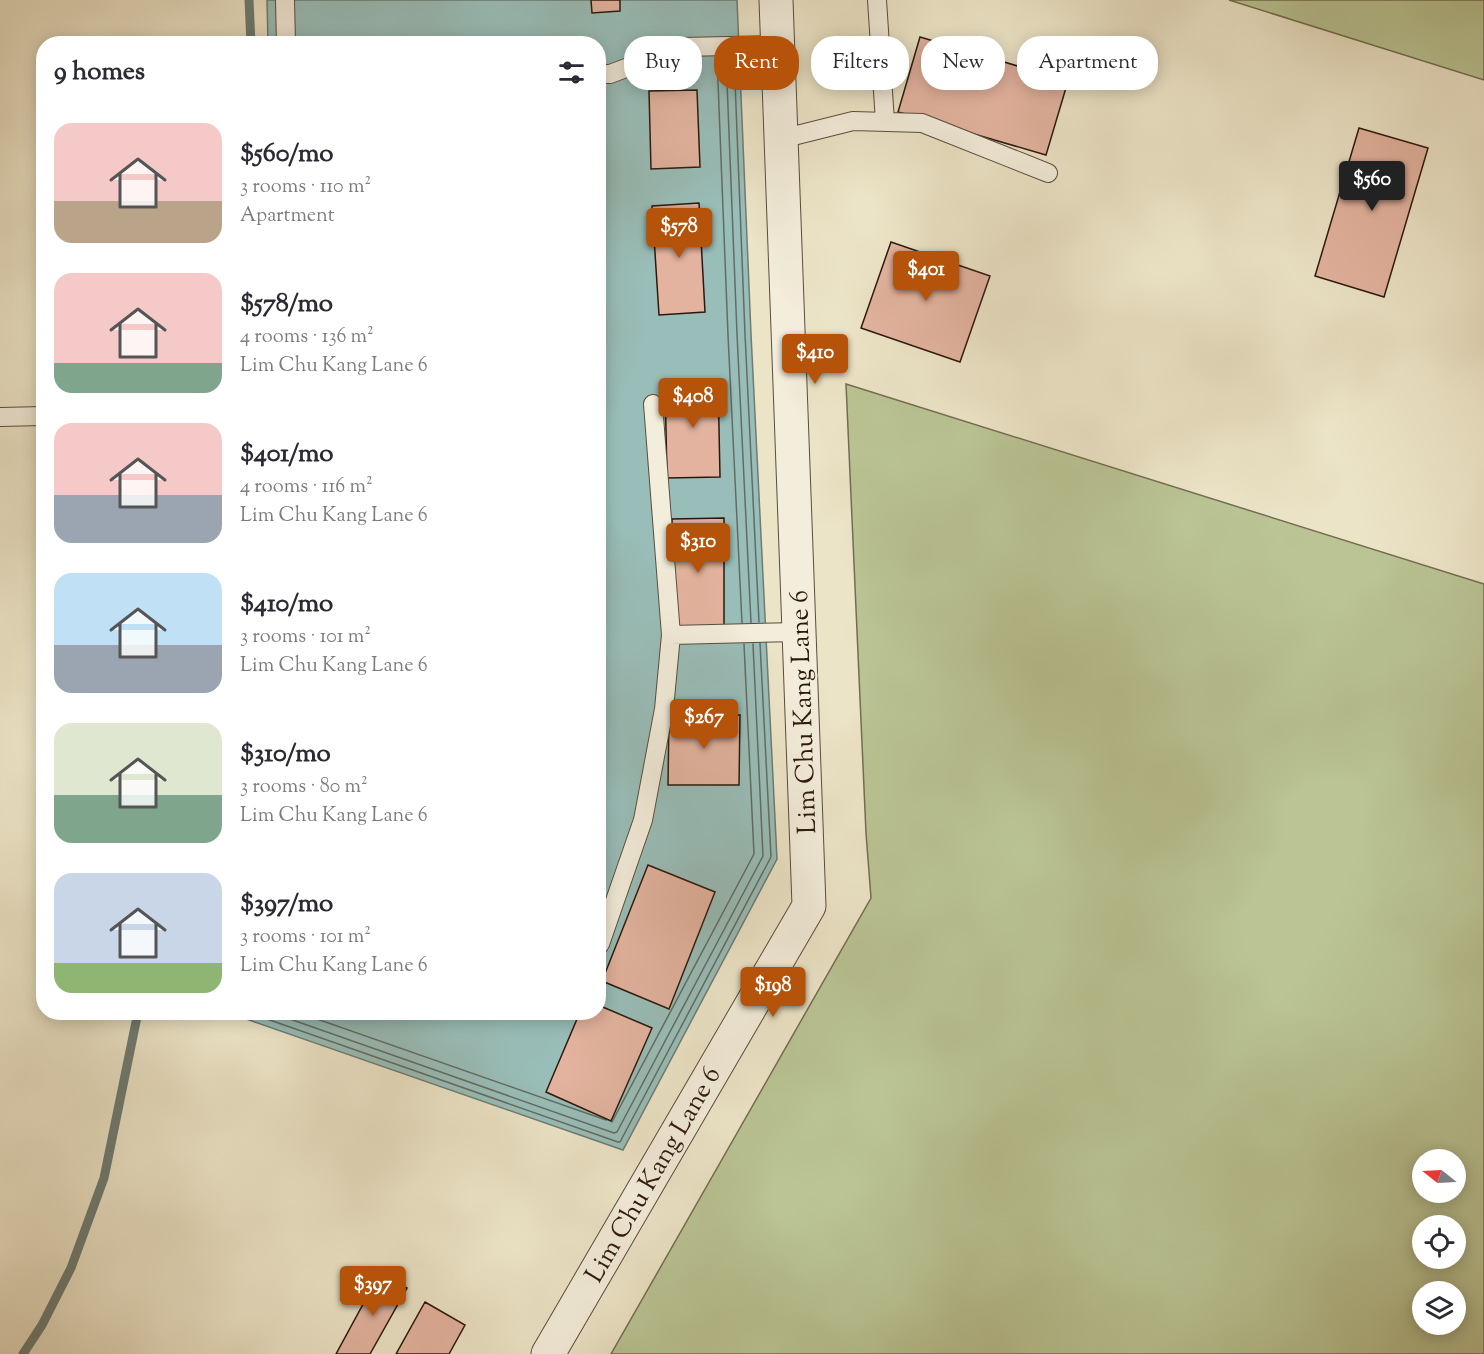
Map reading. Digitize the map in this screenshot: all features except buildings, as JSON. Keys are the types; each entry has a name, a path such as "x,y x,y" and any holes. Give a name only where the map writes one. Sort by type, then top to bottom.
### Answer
{"street":[{"name":"Lim Chu Kang Lane 6","path":"776,0 777,36"},
{"name":"Lim Chu Kang Lane 6","path":"548,1354 808,906 779,90"}],"lane":[{"path":"285,0 286,36"},
{"path":"877,0 885,122"},
{"path":"606,74 682,47 714,46"},
{"path":"781,140 854,121 922,123 1048,173"},
{"path":"606,927 643,820 664,709 671,635 653,404"},
{"path":"0,417 36,416"},
{"path":"671,635 799,632"}],"green space":[{"path":"1229,0 1484,0 1484,80"},
{"path":"846,384 1484,584 1484,1354 611,1354 871,898 866,833"}],"water":[{"path":"267,0 737,0 739,36 714,36 714,90 741,90 777,859 623,1150 249,1020 606,1020 606,36 268,36"}],"waterway":[{"path":"249,0 251,36"},
{"path":"23,1354 42,1325 71,1268 104,1178 136,1020"}]}
